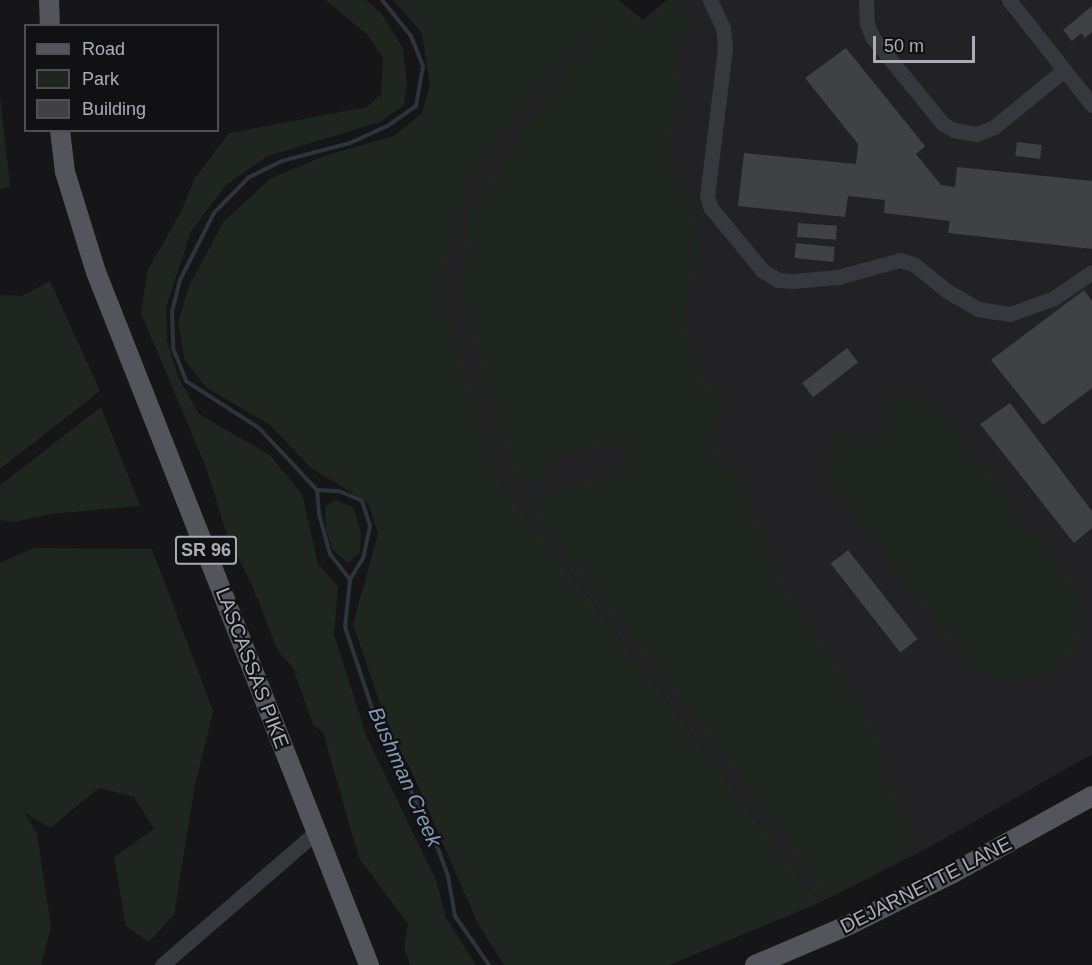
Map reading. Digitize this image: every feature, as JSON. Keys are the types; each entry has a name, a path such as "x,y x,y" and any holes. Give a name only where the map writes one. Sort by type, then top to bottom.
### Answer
{"main road":[{"path":"49,0 51,24"},
{"name":"LASCASSAS PIKE","path":"60,132 65,171 96,272 369,965"},
{"name":"DEJARNETTE LANE","path":"755,965 850,924 953,873 1092,796"}],"lane":[{"path":"710,0 723,28 725,48 706,196 711,208 762,271 778,280 793,281 838,277 900,260 915,264 947,291 978,309 1010,314 1053,298 1092,272"},
{"path":"866,0 867,24 873,38 943,124 954,130 977,134 994,127 1064,69"},
{"path":"1009,0 1092,105"},
{"path":"162,965 316,832"}],"shaded area":[{"path":"557,0 618,0 643,20 667,0 1092,0 1092,754 930,847 819,903 483,458 324,156 394,136 422,113 430,86"}],"green space":[{"path":"325,0 366,0 381,13 403,48 407,85 404,105 380,122 268,156 226,185 191,231 166,308 167,340 178,377 199,414 270,455 302,494 318,564 338,587 334,634 367,738 436,880 446,918 476,965 410,965 404,947 408,924 359,858 323,732 313,725 293,668 278,651 252,585 227,536 207,470 141,313 148,269 179,216 195,178 229,133 367,107 381,94 383,58 368,35"},
{"path":"393,0 618,0 643,20 667,0 678,0 691,20 675,56 681,97 666,147 693,209 701,260 683,306 689,346 704,383 726,397 712,444 737,475 787,590 838,666 878,736 883,776 921,843 872,876 828,898 702,728 539,523 532,497 586,483 633,454 612,443 557,455 535,485 515,475 459,293 470,210 558,79 614,9 540,84 468,179 440,288 498,478 819,903 669,965 504,965 477,922 412,772 388,727 353,624 378,534 368,503 311,468 270,425 207,388 185,361 178,323 189,286 224,221 270,179 324,156 394,136 422,113 430,86 422,33"},
{"path":"0,96 10,186 0,189"},
{"path":"50,281 100,391 0,469 0,295 22,296"},
{"path":"907,396 923,399 944,415 1077,588 1084,604 1077,645 1063,662 1045,674 1001,681 983,675 964,660 829,483 827,463 837,430 865,448 890,427 875,397"},
{"path":"101,407 140,506 50,514 15,522 0,520 0,485"},
{"path":"335,500 353,507 361,533 360,552 348,563 333,550 326,530 325,507"},
{"path":"33,548 152,549 213,711 194,790 174,915 149,942 126,926 114,857 154,829 134,797 99,788 50,828 24,812 37,834 51,927 41,965 0,965 0,563"}],"building":[{"path":"1092,6 1092,32 1085,38 1081,33 1072,41 1063,30"},
{"path":"846,48 925,146 916,154 941,185 955,187 957,167 1092,181 1092,249 948,233 950,221 884,213 885,200 848,196 845,217 738,206 744,153 856,164 858,144 805,78"},
{"path":"1017,142 1042,145 1040,159 1015,156"},
{"path":"798,223 837,226 836,240 797,237"},
{"path":"796,243 835,247 833,262 794,258"},
{"path":"1084,290 1092,301 1092,388 1043,425 991,360"},
{"path":"847,348 858,362 813,397 802,383"},
{"path":"1010,403 1092,511 1092,528 1074,543 980,424"},
{"path":"848,550 918,639 900,653 831,564"}],"waterway":[{"name":"Bushman Creek","path":"382,0 411,36 423,66 416,106 387,126 350,143 282,161 249,177 214,213 180,280 172,311 173,348 186,381 259,428 317,490 319,514 330,554 350,580 345,627 376,720 434,838 448,876 455,916 489,965"},
{"name":"Bushman Creek","path":"317,490 339,491 362,501 370,526 363,558 350,580"}]}
